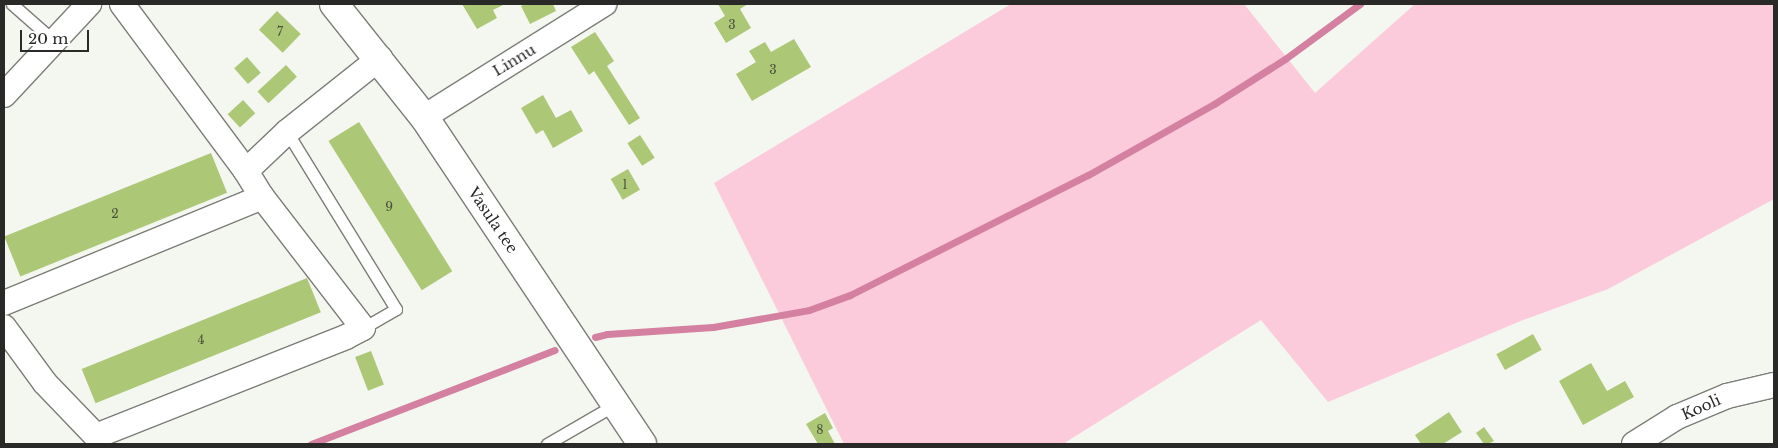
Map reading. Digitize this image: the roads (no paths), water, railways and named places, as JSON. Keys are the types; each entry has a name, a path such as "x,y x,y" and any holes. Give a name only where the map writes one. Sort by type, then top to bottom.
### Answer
{"street":[{"path":"4,95 89,4"},
{"path":"4,327 45,383 96,436 346,337 363,328 262,197 246,171 122,4"},
{"name":"Vasula tee","path":"334,4 380,58 424,117 642,444"},
{"name":"Linnu","path":"424,117 604,4"},
{"path":"246,171 287,132 380,58"},
{"path":"4,303 262,197"},
{"name":"Kooli","path":"1634,444 1677,417 1727,396 1774,385"}],"lane":[{"path":"12,4 54,42"},
{"path":"287,132 396,309 363,328"},
{"path":"546,444 616,404"}],"waterway":[{"path":"595,337 607,334 713,327 809,310 850,295 1088,175 1214,104 1285,59 1360,4"},
{"path":"311,444 555,350"}]}
